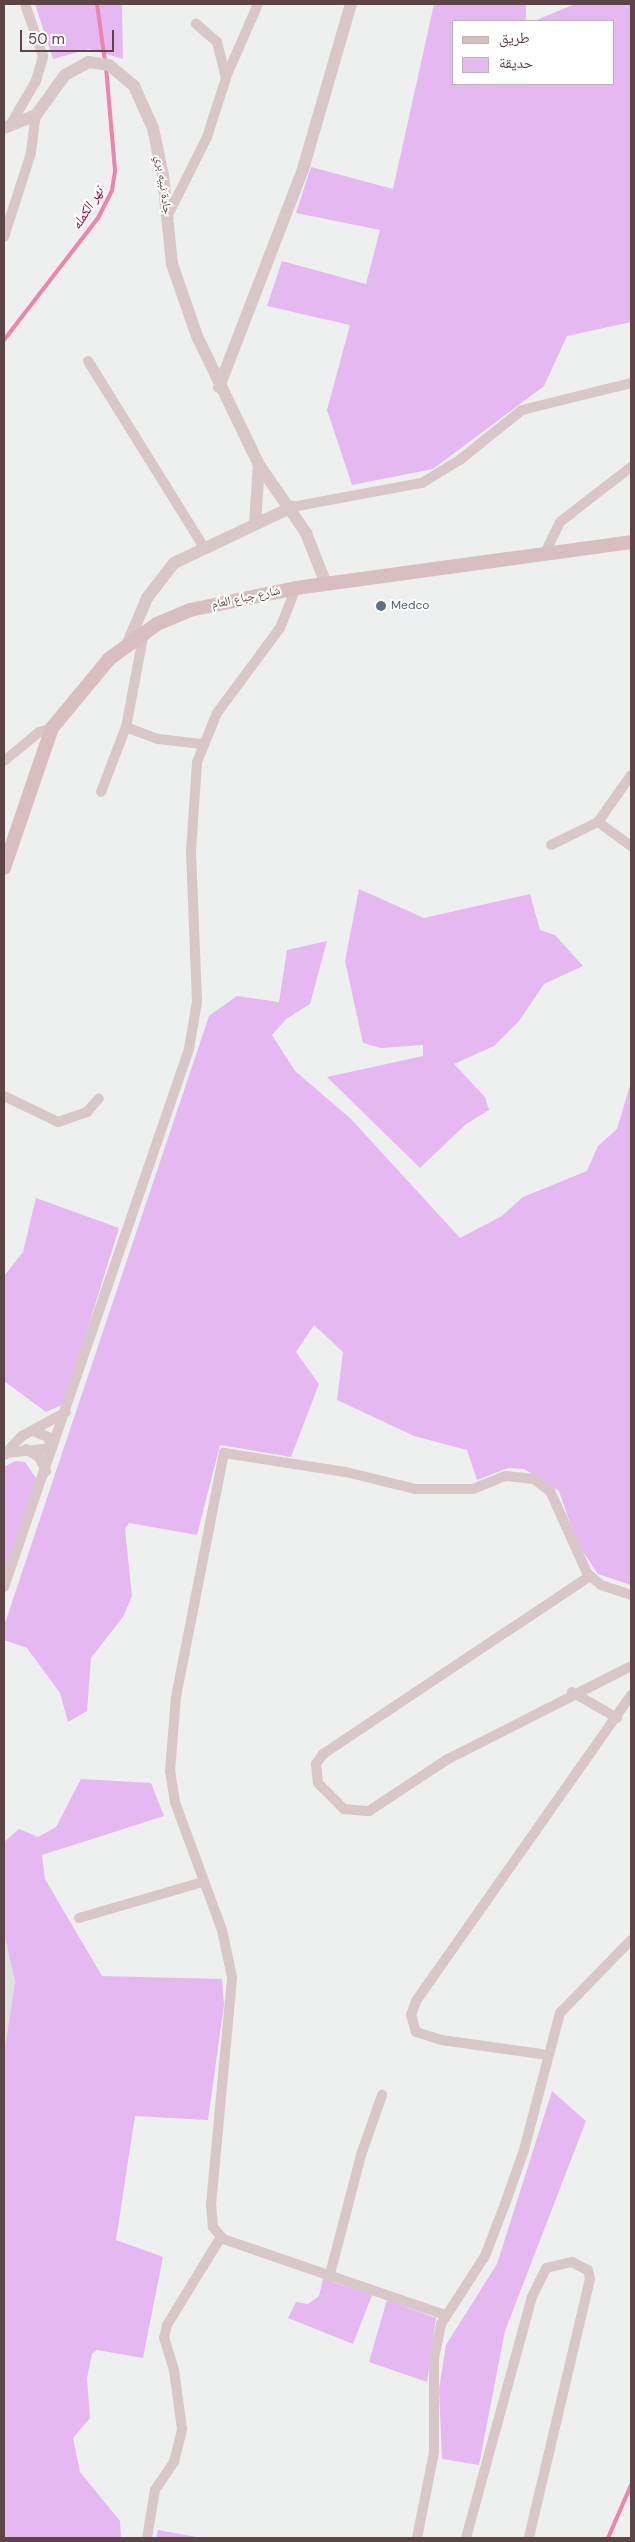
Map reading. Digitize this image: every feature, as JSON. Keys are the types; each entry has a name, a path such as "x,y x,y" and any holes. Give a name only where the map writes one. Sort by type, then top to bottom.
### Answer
{"main road":[{"name":"شارع جباع العام","path":"4,868 52,728 128,643 144,632 190,610 296,588 631,542"}],"street":[{"path":"6,127 36,81 42,56 24,4"},
{"path":"168,215 219,108 226,78 258,4"},
{"path":"219,387 303,169 351,4"},
{"path":"196,24 217,42 226,78"},
{"name":"جادة نبيه بري","path":"36,115 50,94 75,66 101,62 126,76 145,102 168,215 172,264 219,387 259,465 292,507 326,584"},
{"path":"4,237 7,214 31,153 36,115 6,127"},
{"path":"88,361 203,546"},
{"path":"128,643 147,598 174,563 203,546 292,507 422,483 460,459 522,410 631,383"},
{"path":"255,522 259,465"},
{"path":"544,555 560,522 631,467"},
{"path":"4,1587 46,1471 52,1448 66,1412 189,1049 197,992 192,816 202,744 225,701 280,628 296,588"},
{"path":"101,792 126,728 144,632"},
{"path":"4,761 39,732 52,728"},
{"path":"126,728 158,739 202,744"},
{"path":"551,845 598,822 631,775"},
{"path":"598,822 631,846"},
{"path":"4,1096 58,1122 87,1112 99,1098"},
{"path":"5,1454 33,1431 66,1412"},
{"path":"33,1431 48,1437 52,1448"},
{"path":"5,1454 26,1449 52,1448"},
{"path":"26,1449 39,1457 46,1471"},
{"path":"446,2315 329,2278 221,2237 213,2227 211,2205 232,1977 222,1930 175,1802 170,1771 176,1697 224,1453 425,1490 473,1490 506,1476 534,1479 550,1491 590,1576 631,1595"},
{"path":"590,1576 323,1754 316,1764 318,1783 344,1809 369,1811 448,1758 572,1692 631,1666"},
{"path":"572,1692 617,1718"},
{"path":"548,2054 434,2038 412,2030 411,2015 416,2000 617,1718 631,1695"},
{"path":"79,1918 203,1882"},
{"path":"417,2538 434,2452 436,2343 446,2315 485,2256 524,2150 548,2054 566,2002 631,1940"},
{"path":"329,2278 360,2155 382,2094"},
{"path":"147,2538 154,2495 174,2462 182,2429 174,2370 164,2338 167,2325 221,2237"},
{"path":"466,2538 532,2297 546,2268 572,2262 588,2270 590,2279 529,2538"}],"shaded area":[{"path":"4,1933 15,1982 4,2054"}],"green space":[{"path":"35,4 122,4 123,59 89,49 53,59"},
{"path":"434,4 526,4 526,20 452,20 452,85 615,85 615,20 536,20 575,4 631,4 631,322 567,336 544,386 433,469 352,485 327,410 350,325 267,306 282,261 366,284 380,230 296,213 311,167 393,189"},
{"path":"359,889 424,918 530,894 540,930 555,935 583,966 544,984 519,1021 494,1046 454,1064 485,1097 489,1110 465,1125 420,1168 327,1077 423,1056 423,1045 381,1048 363,1043 345,961"},
{"path":"327,941 310,1004 286,1019 272,1035 295,1071 351,1119 460,1238 502,1216 523,1197 587,1171 598,1146 617,1129 631,1082 631,1585 598,1574 577,1543 559,1491 524,1469 508,1468 477,1480 467,1450 414,1436 337,1400 343,1352 314,1325 296,1352 319,1384 291,1457 220,1445 197,1535 129,1523 125,1529 132,1596 123,1617 91,1658 87,1711 68,1722 60,1693 27,1648 4,1640 4,1626 209,1016 237,996 279,1002 287,950"},
{"path":"36,1198 119,1228 64,1404 46,1412 4,1381 4,1276 23,1252"},
{"path":"15,1461 25,1462 38,1481 4,1575 4,1467"},
{"path":"81,1779 151,1783 164,1816 42,1855 45,1879 102,1976 222,1979 224,2005 208,2120 135,2116 116,2240 163,2257 143,2358 97,2350 92,2354 87,2378 90,2418 73,2438 80,2472 120,2521 121,2538 4,2538 4,2054 15,1982 4,1933 4,1842 19,1829 38,1837 56,1827"},
{"path":"552,2091 586,2121 505,2331 479,2465 442,2459 439,2389 446,2345 497,2264"},
{"path":"323,2279 372,2295 353,2344 288,2318 296,2302 308,2304 319,2296"},
{"path":"387,2300 436,2318 427,2382 369,2362"},
{"path":"158,2530 202,2538 156,2538"}],"waterway":[{"name":"نهر الكمله","path":"97,4 105,61"},
{"name":"نهر الكمله","path":"4,340 98,218 112,190 115,170 106,68"},
{"path":"608,2538 631,2485"}],"place":[{"name":"Medco","path":"381,606"}]}
